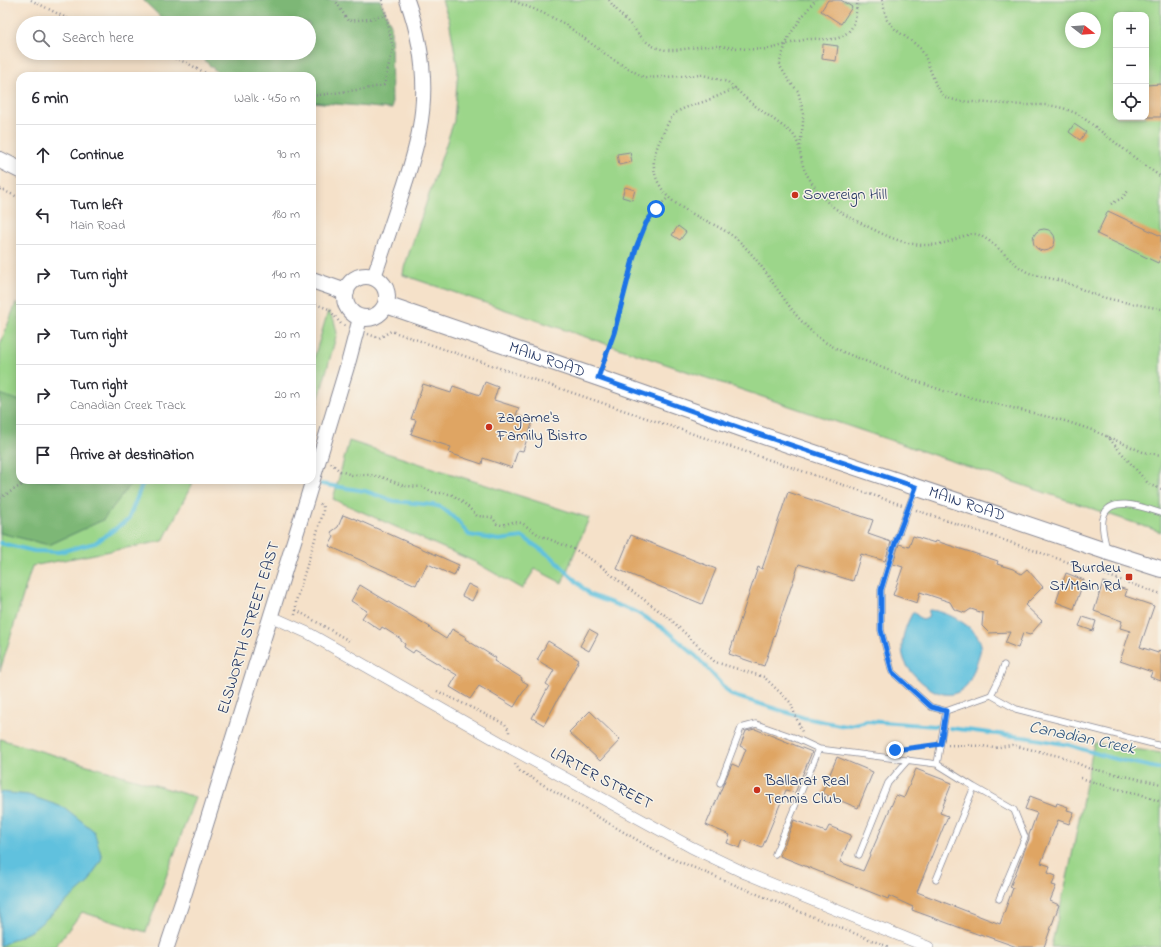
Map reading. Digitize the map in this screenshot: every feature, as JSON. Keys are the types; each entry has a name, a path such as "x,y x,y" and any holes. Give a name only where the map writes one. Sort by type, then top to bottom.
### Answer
{"main road":[{"path":"0,160 16,168"},
{"path":"365,276 374,277 381,282 386,289 388,297 386,305 381,313 358,324 355,316 349,310 345,301 346,292 350,284 356,278 365,276"},
{"path":"316,281 346,292"},
{"name":"MAIN ROAD","path":"386,305 756,433 1161,569"}],"street":[{"path":"374,277 405,183 416,145 422,116 422,60 418,38 406,0"},
{"name":"ELSWORTH STREET EAST","path":"316,469 358,324"},
{"name":"ELSWORTH STREET EAST","path":"167,947 312,484"},
{"name":"LARTER STREET","path":"270,616 292,625 502,744 691,847 745,873 928,947"}],"lane":[{"path":"916,487 893,550 881,590 881,630 892,672 931,707 946,711 991,695 1004,666"},
{"path":"1108,552 1102,520 1104,513 1108,509 1117,505 1127,504 1161,513"},
{"path":"991,695 1016,709 1161,746"},
{"path":"938,764 946,711"},
{"path":"720,783 741,728 756,724 819,748 938,764 1014,810 1025,837 1000,899"},
{"path":"775,854 819,748"},
{"path":"859,855 888,783 908,760"},
{"path":"936,880 974,787"}],"path":[{"path":"31,0 62,16"},
{"path":"335,0 348,21 369,19 386,15"},
{"path":"316,95 384,85 393,49 382,0"},
{"path":"511,0 565,24 612,60 645,78 703,75 728,82 750,102 788,129 797,140 800,149"},
{"path":"609,0 616,10 644,39 654,47 671,50 711,46 767,49 809,39 831,40 841,37 852,28 858,0"},
{"path":"815,0 796,26 785,45 780,66 788,81 798,91 803,124 800,149 801,159 806,174 831,206 881,233 915,244 930,245 943,243 971,234 976,234 989,242 1018,266 1032,274 1062,281 1111,299 1161,309"},
{"path":"882,0 887,20 896,30 920,48 925,56 937,88 945,97 958,101 1048,105 1063,108 1078,114 1161,177"},
{"path":"179,60 203,72"},
{"path":"736,88 704,102 685,108 670,119 656,151 654,172 668,198 684,209 724,229 746,248 795,313 816,335 831,346 932,388 1065,421 1106,436 1143,452 1161,455"},
{"path":"0,189 16,196"},
{"path":"1111,204 1122,198 1128,191"},
{"path":"598,378 614,333 627,279 640,236 652,214 668,198"},
{"path":"316,304 329,309 341,324 358,324 379,338 391,331 1161,594"},
{"path":"1106,436 1146,481 1161,490"},
{"path":"320,456 340,471 382,477 404,486 424,487 435,493 453,495 464,503 477,516 493,518 498,524 502,525 513,522 522,523 538,535 576,550 598,564 669,618 716,662 764,677 791,703 794,715 803,733"},
{"path":"0,498 23,484"},
{"path":"292,625 296,610 296,601 323,513 322,505 307,499"},
{"path":"895,750 941,744 994,748 1012,745 1063,757 1088,768 1161,784"},
{"path":"1081,778 1109,787 1140,794 1161,802"}],"green space":[{"path":"143,0 380,0 391,25 392,109 316,102 316,72 217,72 204,60 316,60 316,16 160,16"},
{"name":"Sovereign Hill","path":"442,0 1161,0 1161,532 403,275 404,268 454,121 458,70 449,20"},
{"path":"16,303 16,484 192,484 163,541 32,566 0,671 0,345"},
{"path":"328,311 334,320 337,333 316,409 316,352"},
{"path":"0,394 16,400 16,484 131,484 103,520 49,545 0,533"},
{"path":"349,441 589,518 562,583 535,569 522,589 475,562 333,499"},
{"path":"0,739 195,797 146,932 82,912 55,947 0,947"},
{"path":"1094,743 1161,753 1161,947 1051,947 1070,865"}],"water":[{"path":"929,610 944,613 961,621 975,633 979,639 981,646 980,652 973,673 966,686 959,692 943,694 928,687 910,670 903,656 902,641 906,626 913,612 923,620 928,618"},
{"path":"0,792 28,795 65,808 94,831 102,858 88,883 33,930 0,946"}],"building":[{"path":"828,0 841,0 852,7 841,24 821,11"},
{"path":"823,44 838,46 836,61 822,59"},
{"path":"1161,84 1161,117 1149,117 1149,85"},
{"path":"1074,124 1086,132 1080,140 1069,132"},
{"path":"630,152 632,162 619,165 617,154"},
{"path":"625,187 635,190 632,200 622,197"},
{"path":"1108,211 1161,236 1161,256 1158,263 1097,234"},
{"path":"678,226 686,232 680,240 672,235"},
{"path":"1044,229 1052,232 1055,240 1052,248 1044,251 1036,248 1033,240 1036,232"},
{"path":"485,382 498,387 494,400 519,408 516,415 533,421 523,451 518,450 512,468 483,458 482,464 449,453 451,447 411,434 416,420 411,419 423,384 451,393 453,386 480,395"},
{"path":"788,492 873,520 868,534 891,542 885,561 861,554 853,581 799,564 764,666 729,654 758,567 762,569"},
{"path":"343,515 353,518 459,565 454,576 427,564 416,585 329,546 334,537 331,532 338,527"},
{"path":"631,535 716,569 702,604 617,569"},
{"path":"913,536 935,543 936,541 998,561 997,564 1013,569 1021,574 1027,569 1043,587 1025,605 1042,621 1030,635 1023,633 1018,648 1005,643 1010,632 989,633 982,626 983,613 971,609 965,613 954,609 950,602 920,592 917,603 893,595 903,567 893,564 899,544 909,547"},
{"path":"1066,573 1084,580 1074,609 1056,602"},
{"path":"1103,582 1127,590 1125,596 1154,606 1140,647 1158,653 1159,650 1161,651 1161,681 1150,677 1152,672 1120,661 1130,631 1120,628 1122,621 1094,611"},
{"path":"468,584 478,589 472,601 462,596"},
{"path":"360,585 430,627 429,628 446,639 452,629 466,637 465,639 496,658 494,661 522,678 521,680 528,684 514,707 479,686 470,699 450,687 457,675 415,650 413,653 404,647 405,644 401,641 401,639 382,627 380,630 362,618 367,611 351,601"},
{"path":"1083,617 1096,621 1093,631 1079,626"},
{"path":"589,629 598,634 589,651 580,646"},
{"path":"548,641 579,660 544,725 532,718 549,686 546,684 554,670 537,660"},
{"path":"590,711 620,740 600,761 569,732"},
{"path":"755,729 812,752 795,793 786,790 762,848 743,840 740,848 727,843 730,835 706,825 732,764 739,767 746,749 740,746 746,731"},
{"path":"837,757 873,772 858,808 822,793"},
{"path":"916,769 952,783 940,813 948,816 917,892 1000,924 1013,888 1010,887 1029,839 1037,813 1025,809 1030,796 1056,806 1057,803 1068,807 1067,810 1074,812 1069,824 1058,820 1041,863 1050,866 1048,873 1056,876 1052,885 1056,886 1050,901 1059,905 1044,947 1017,947 980,935 912,910 913,907 889,896 888,899 780,856 794,820 826,832 829,826 851,835 840,862 863,871 896,795 904,798"}],"waterway":[{"name":"Canadian Creek","path":"0,543 34,551 59,552 95,543 128,520 143,484"},
{"name":"Canadian Creek","path":"321,484 365,491 394,501 441,507 456,519 469,535 499,540 523,537 553,558 590,595 636,612 666,630 697,657 731,695 805,718 845,726 867,721 936,726"},
{"name":"Canadian Creek","path":"950,728 1030,738 1069,745 1111,758 1161,769"}],"place":[{"name":"Sovereign Hill","path":"795,195"},
{"name":"Zagame's Family Bistro","path":"489,427"},
{"name":"Burdeu St/Main Rd","path":"1129,577"},
{"name":"Ballarat Real Tennis Club","path":"757,790"}],"route":[{"path":"656,209 646,223 640,236 627,279 614,333 598,378 916,487 895,543 881,590 881,630 892,672 931,707 946,711 941,744 895,750"}]}
